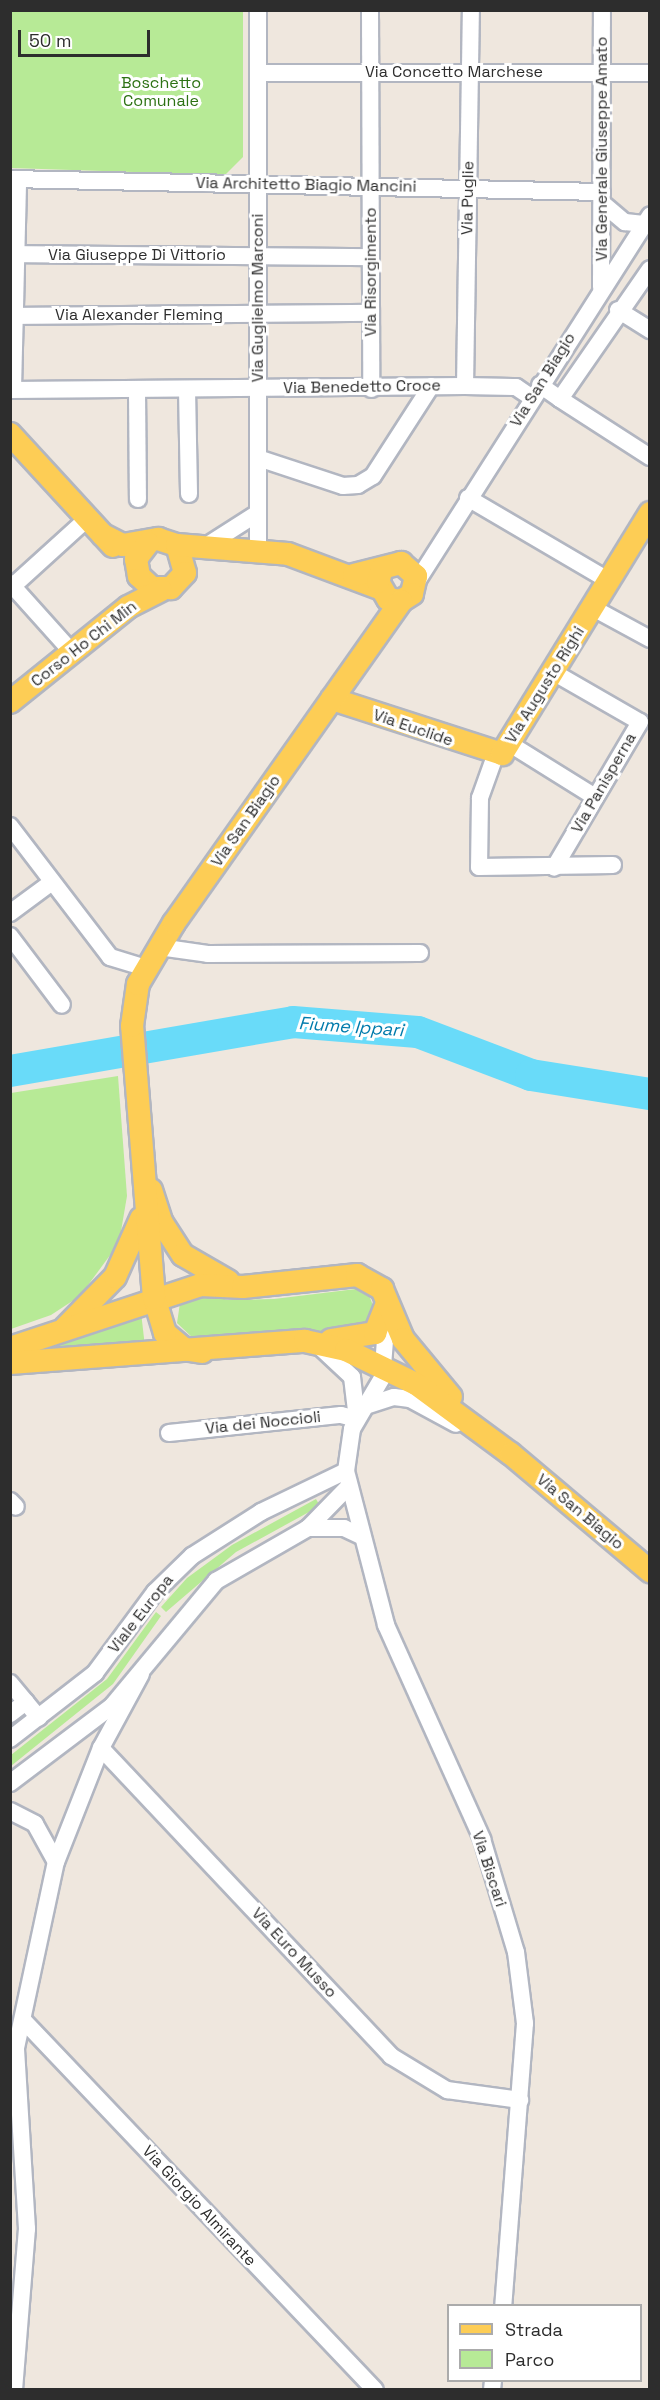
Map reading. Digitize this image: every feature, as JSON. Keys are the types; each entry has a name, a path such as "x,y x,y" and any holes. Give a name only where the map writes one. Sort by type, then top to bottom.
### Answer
{"main road":[{"path":"10,434 139,576 161,590 185,573 209,549"},
{"name":"Via Augusto Righi","path":"503,750 650,513"},
{"path":"104,536 123,545 148,543 209,549 258,550 389,583"},
{"path":"139,576 136,559 148,543"},
{"path":"177,545 184,553 185,573"},
{"name":"Via San Biagio","path":"142,1150 132,1026 138,984 159,947 382,624 389,583 416,583"},
{"name":"Corso Ho Chi Min","path":"10,702 128,607 161,590"},
{"name":"Via Euclide","path":"332,699 503,750"},
{"path":"142,1150 143,1212 154,1298 165,1333 184,1349 202,1352"},
{"path":"142,1150 154,1203 171,1239 199,1267 243,1287"},
{"path":"58,1334 114,1276 143,1212"},
{"path":"10,1348 58,1334 154,1298 200,1285 243,1287 357,1275 375,1282 387,1308 426,1371 511,1454"},
{"path":"10,1363 202,1352 369,1337 387,1308"},
{"path":"305,1341 384,1366 511,1454"},
{"name":"Via San Biagio","path":"511,1454 650,1570"}],"street":[{"name":"Via Guglielmo Marconi","path":"258,10 258,550"},
{"name":"Via Risorgimento","path":"370,10 371,388"},
{"name":"Via Puglie","path":"465,386 471,10"},
{"name":"Via Generale Giuseppe Amato","path":"601,286 602,10"},
{"name":"Via Concetto Marchese","path":"258,73 470,71 650,73"},
{"name":"Via Architetto Biagio Mancini","path":"14,179 468,188 602,197"},
{"path":"12,390 15,316 14,179"},
{"path":"602,197 625,222 647,219"},
{"name":"Via San Biagio","path":"416,583 437,545 601,286 647,219"},
{"name":"Via Giuseppe Di Vittorio","path":"13,254 371,257"},
{"path":"560,399 618,310 650,269"},
{"path":"618,310 650,330"},
{"name":"Via Alexander Fleming","path":"15,316 371,313"},
{"path":"258,458 343,486 358,485 373,476 431,386"},
{"name":"Via Benedetto Croce","path":"12,390 516,387 560,399 650,457"},
{"path":"187,389 189,494"},
{"path":"137,390 138,499"},
{"path":"468,498 608,580"},
{"path":"209,549 258,513"},
{"path":"72,652 12,585 88,518"},
{"path":"389,583 437,545"},
{"path":"592,608 650,639"},
{"name":"Via Panisperna","path":"553,672 640,722 554,868"},
{"name":"Via Euclide","path":"503,750 595,797"},
{"name":"Via Augusto Righi","path":"503,750 480,798 480,867 554,868"},
{"path":"10,826 110,957 147,968"},
{"path":"554,868 613,865"},
{"path":"10,913 52,882"},
{"path":"10,936 62,1005"},
{"path":"159,947 208,954 420,953"},
{"path":"357,1419 369,1405 384,1366 387,1308"},
{"path":"305,1341 348,1370 357,1419"},
{"path":"369,1405 394,1397 410,1399 511,1454"},
{"name":"Via dei Noccioli","path":"169,1433 341,1415 357,1419"},
{"name":"Via Biscari","path":"357,1419 349,1436 347,1478 359,1535 404,1672 482,1839 512,1941 525,2023 503,2304"},
{"path":"308,1528 347,1478"},
{"name":"Viale Europa","path":"10,1739 95,1674 148,1601 192,1556 261,1512 347,1478"},
{"path":"308,1528 344,1528 359,1535"},
{"name":"Viale Europa","path":"10,1783 93,1723 141,1674 177,1622 216,1581 308,1528"},
{"path":"14,2390 27,2229 12,2076 57,1862 101,1748 141,1674"},
{"path":"10,1683 39,1718"},
{"path":"10,1714 26,1702"},
{"name":"Via Euro Musso","path":"101,1748 391,2056 447,2090 520,2100"},
{"path":"10,1811 35,1824 57,1862"},
{"name":"Via Giorgio Almirante","path":"24,2021 375,2390"}],"green space":[{"name":"Boschetto Comunale","path":"11,10 243,11 243,157 225,175 11,168"},
{"path":"118,1076 127,1196 119,1243 80,1296 51,1315 11,1329 11,1093"},
{"path":"356,1289 369,1295 375,1311 370,1323 353,1329 195,1340 177,1323 180,1303 206,1294 228,1300 274,1299"},
{"path":"141,1312 145,1347 45,1351"},
{"path":"316,1499 320,1506 236,1552 166,1612 161,1607 187,1578 232,1545"},
{"path":"156,1612 161,1616 113,1684 11,1766 11,1755 107,1679"}],"waterway":[{"name":"Fiume Ippari","path":"10,1071 293,1022 418,1032 531,1075 650,1094"}]}
